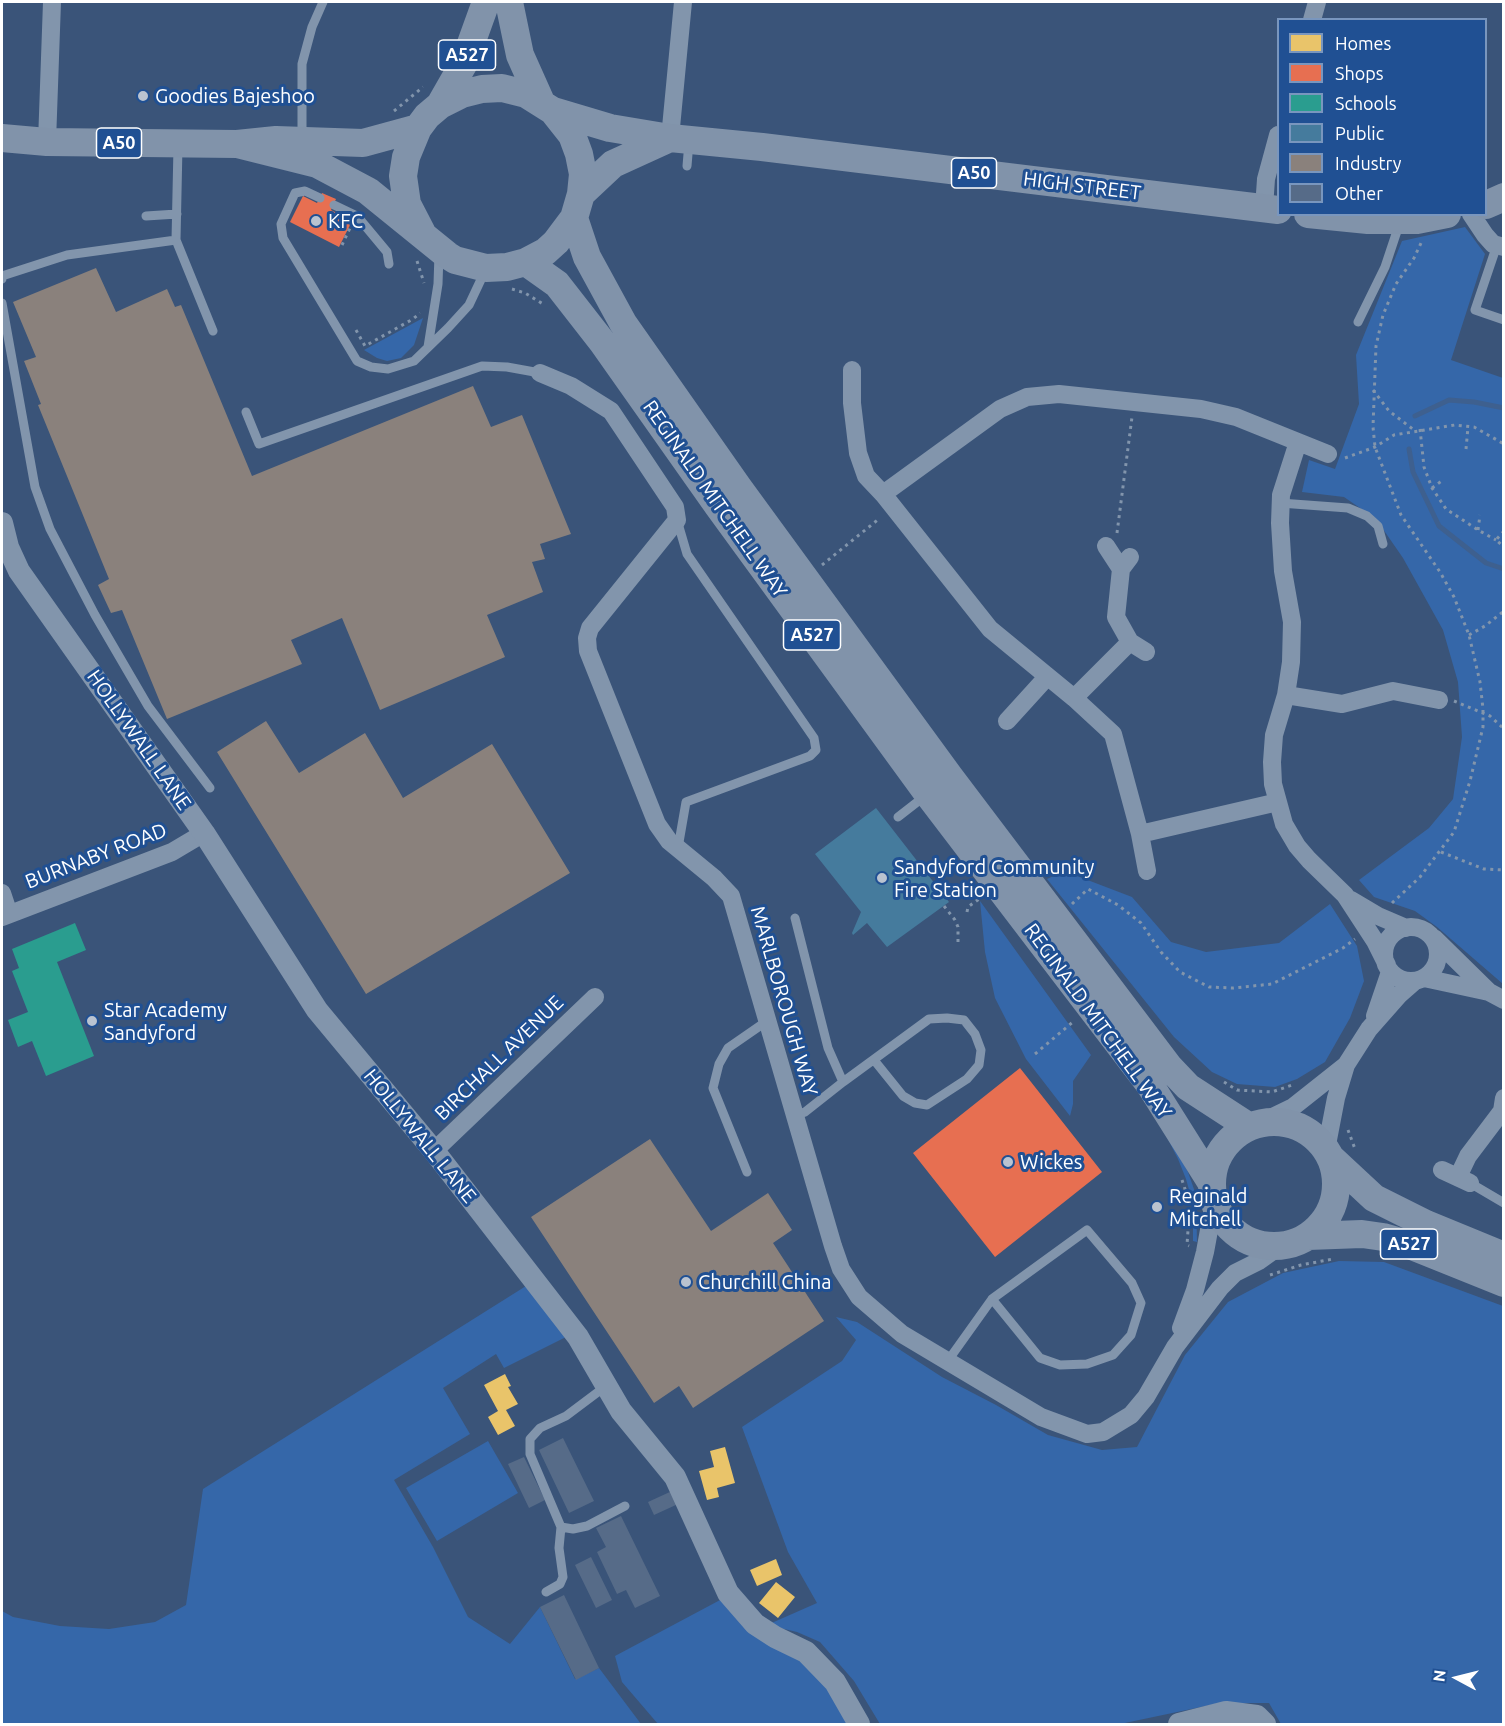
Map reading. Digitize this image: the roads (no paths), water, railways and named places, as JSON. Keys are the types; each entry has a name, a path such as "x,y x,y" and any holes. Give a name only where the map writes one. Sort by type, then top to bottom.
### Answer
{"main road":[{"name":"A527","path":"440,105 464,63 486,2"},
{"name":"A527","path":"509,2 520,55 547,107"},
{"name":"A50","path":"547,107 526,94 502,88 482,89 462,94 440,105 418,128 406,157 403,176 407,204 414,220 430,241 456,260 486,268 507,267 525,262 545,252 556,242 578,206"},
{"name":"HIGH STREET","path":"547,107 682,148"},
{"path":"547,107 572,135 579,154 583,174 578,206"},
{"name":"A50","path":"2,138 47,142 178,144 237,144 276,140 363,143 418,128"},
{"path":"237,144 317,164 368,191 430,241"},
{"name":"HIGH STREET","path":"578,206 613,164 682,148 762,147 1271,209"},
{"path":"1487,203 1503,197"},
{"name":"REGINALD MITCHELL WAY","path":"578,206 587,257 623,323 732,478 938,785 1150,1085 1213,1192"},
{"path":"1328,216 1368,220 1417,220 1437,216"},
{"name":"REGINALD MITCHELL WAY","path":"525,262 556,284 603,343 718,506 938,785 1169,1067 1196,1093 1255,1124"},
{"path":"1282,1122 1294,1125 1309,1132 1338,1154 1335,1197 1325,1218 1308,1236 1296,1242 1280,1246 1256,1244 1237,1235 1226,1224 1213,1192 1214,1167 1222,1148 1236,1133 1255,1124 1282,1122"},
{"name":"A527","path":"1338,1154 1374,1198 1426,1224 1503,1256"},
{"name":"A527","path":"1308,1236 1362,1234 1383,1237 1407,1244 1503,1283"}],"street":[{"path":"47,142 51,2"},
{"path":"682,148 684,2"},
{"path":"1313,18 1317,2"},
{"path":"1271,209 1266,179 1277,139"},
{"path":"1472,216 1485,235 1500,246"},
{"path":"852,370 852,404 858,453 866,476 888,500 990,629 1074,698 1113,734 1140,834 1147,871"},
{"path":"540,373 571,386 611,411 663,487 675,507 677,520"},
{"path":"888,500 1000,409 1027,397 1059,394 1201,409 1236,417 1328,454"},
{"path":"1298,442 1280,503 1283,572 1292,621 1291,662 1286,695 1274,735 1273,784 1284,824 1308,860 1345,895 1370,912 1406,928"},
{"name":"MARLBOROUGH WAY","path":"677,520 590,628 587,638 588,651 657,824 669,841 714,878 731,897 841,1269 859,1297 881,1319 947,1362 1041,1417 1087,1434 1103,1432 1131,1415 1146,1397 1175,1347 1207,1302 1235,1273 1259,1261 1280,1246"},
{"name":"HOLLYWALL LANE","path":"2,524 5,548 19,571 204,833 317,1010 434,1151 578,1337 621,1411 675,1477 728,1593 755,1624 806,1652 836,1682 858,1725"},
{"path":"1106,546 1125,563 1116,617 1130,642 1146,652"},
{"path":"1074,698 1130,642"},
{"path":"1007,721 1047,677"},
{"path":"1286,695 1342,705 1393,691 1439,700"},
{"path":"1140,834 1278,802"},
{"name":"BURNABY ROAD","path":"5,915 172,852 204,833"},
{"path":"2,893 5,915"},
{"path":"1345,895 1375,941 1389,968 1403,980 1420,980 1496,996"},
{"path":"1369,1029 1386,988 1389,968 1384,956 1385,946 1396,932 1406,928 1414,927 1424,930 1432,936 1496,996"},
{"path":"1338,1154 1336,1098 1346,1065 1369,1029 1399,995 1434,969 1439,956 1438,946 1432,936"},
{"name":"BIRCHALL AVENUE","path":"434,1151 595,997"},
{"path":"1255,1124 1293,1107 1346,1065"},
{"path":"1457,1177 1468,1156 1502,1111 1503,1098"},
{"name":"MARLBOROUGH WAY","path":"1175,1347 1195,1290 1208,1242 1213,1192"},
{"path":"1179,1725 1226,1712 1257,1716 1265,1725"}],"lane":[{"path":"302,140 302,64 312,27 323,2"},
{"path":"178,144 176,240 213,331"},
{"path":"320,198 305,191 295,193 281,224 283,238 357,360 371,367 388,369 414,361 469,304 486,268"},
{"path":"334,205 357,216 387,252 389,264"},
{"path":"146,216 177,214"},
{"path":"1358,322 1385,267 1401,220"},
{"path":"2,279 2,276 67,255 176,240"},
{"path":"428,347 437,291 430,241"},
{"path":"1500,246 1475,310 1503,320"},
{"path":"2,303 35,487 50,530 95,615 148,706 210,788"},
{"path":"246,412 259,444 482,366 507,367 540,373"},
{"path":"1280,503 1348,508 1367,516 1378,526 1383,544"},
{"path":"677,520 687,554 814,738 816,750 810,756 686,802 678,848"},
{"path":"898,817 938,785"},
{"path":"795,918 828,1048 843,1082"},
{"path":"794,1116 805,1112 843,1082 929,1019 964,1020 975,1034 981,1050 979,1065 968,1079 927,1105 915,1103 903,1096 874,1060"},
{"path":"747,1172 713,1088 719,1064 728,1048 767,1021"},
{"path":"1457,1177 1503,1203"},
{"path":"947,1362 992,1299 1087,1230 1132,1283 1141,1303 1131,1335 1113,1355 1087,1364 1060,1365 1040,1358 992,1299"},
{"path":"546,1592 560,1584 563,1576 559,1548 561,1527 530,1454 530,1439 540,1428 566,1416 606,1386"},
{"path":"561,1527 573,1529 587,1526 625,1506"}],"waterway":[{"path":"1415,416 1449,400 1504,408"},
{"path":"1409,449 1413,472 1439,526 1486,563 1504,569"}],"place":[{"name":"Goodies Bajeshoo","path":"143,96"},
{"name":"KFC","path":"316,221"},
{"name":"Sandyford Community Fire Station","path":"882,878"},
{"name":"Star Academy Sandyford","path":"92,1021"},
{"name":"Wickes","path":"1008,1162"},
{"name":"Reginald Mitchell","path":"1157,1207"},
{"name":"Churchill China","path":"686,1282"}]}
